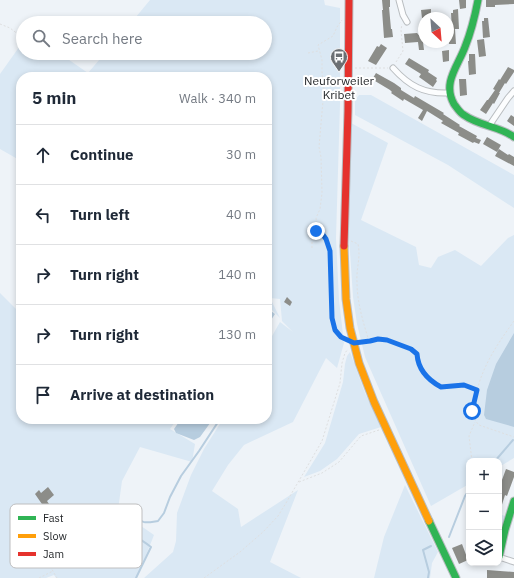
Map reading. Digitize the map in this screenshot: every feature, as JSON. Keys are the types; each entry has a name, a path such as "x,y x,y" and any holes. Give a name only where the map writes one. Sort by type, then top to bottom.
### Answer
{"main road":[{"path":"349,0 348,110 344,240 346,300 350,328 359,363 366,382 455,575"},
{"path":"478,0 473,24 451,81 449,93 456,107 462,114 473,120 509,133 514,137"},
{"path":"502,544 514,501"}],"street":[{"path":"399,0 403,15 407,22"},
{"path":"393,68 405,80 421,90 440,94 449,93"},
{"path":"489,126 514,91"},
{"path":"502,558 514,562"}],"path":[{"path":"349,9 333,36 318,45 318,50 322,60 324,89 319,147 321,157 322,193 320,208 316,218 317,225 326,239 330,251 332,318 335,330 341,337 354,343 378,339 411,349 417,354 417,360 426,377 441,387 464,385 477,390"},
{"path":"348,68 393,68 403,51 401,30 403,15"},
{"path":"0,24 10,28 16,33"},
{"path":"308,53 318,50"},
{"path":"312,248 313,233 316,231 321,232"},
{"path":"344,240 358,244 360,252 357,281 359,300 364,325 370,341"},
{"path":"514,321 489,358 483,370 472,411 473,416 479,425 514,437"},
{"path":"204,578 240,552 263,532 278,516 322,441 340,383 342,363 345,353 354,343"},
{"path":"472,458 469,436 476,422"},
{"path":"298,483 322,474 339,462 361,436 386,427"},
{"path":"51,568 57,578"},
{"path":"40,578 53,571"}],"shaded area":[{"path":"150,0 324,0 325,5 340,8 340,104 336,238 339,300 344,343 337,368 326,358 293,422 244,445 228,465 212,491 238,509 241,527 298,490 270,562 301,578 144,578 173,552 176,541 177,513 191,475 204,449 220,424 272,424 272,336 280,322 293,332 282,321 280,299 272,298 272,72 89,72 99,60 272,60 272,16 137,16"},
{"path":"16,51 16,60 69,60 87,72 16,72 16,158 0,149 0,74"},
{"path":"359,95 371,95 514,175 514,208 448,165 355,115 355,100"},
{"path":"351,123 388,143 361,220 416,247 419,265 431,268 438,257 455,250 481,266 508,238 514,235 514,458 502,465 502,458 466,458 466,486 431,506 365,357 357,324 353,297 349,237"},
{"path":"0,293 16,309 16,424 174,424 170,429 195,444 192,462 140,447 122,481 119,504 10,504 10,568 141,568 137,578 56,578 54,575 46,578 0,578"},
{"path":"272,302 280,318 272,310"},
{"path":"350,352 365,393 381,427 359,434 337,459 320,471 304,477 325,443 343,382 347,356"},
{"path":"405,485 438,552 432,563 430,578 374,578 384,537"},
{"path":"502,515 505,516 502,528"},
{"path":"142,527 154,535 142,565"}],"water":[{"path":"272,312 275,314 272,318"},
{"path":"514,333 514,427 486,419 484,415 487,390 496,364"},
{"path":"178,424 209,424 200,437 194,440 176,433 174,429"}],"building":[{"path":"382,0 390,0 389,7 393,37 384,38"},
{"path":"459,0 466,0 466,8 460,9"},
{"path":"486,0 514,0 514,4 486,7"},
{"path":"431,9 431,12 421,12 421,10"},
{"path":"458,9 459,29 454,29 453,10"},
{"path":"484,18 488,18 490,37 483,38 482,21 484,21"},
{"path":"455,29 456,44 454,44"},
{"path":"417,33 418,42 405,43 404,34"},
{"path":"484,39 486,56 479,57 477,40"},
{"path":"381,44 387,48 376,65 368,61 377,46 379,47"},
{"path":"449,50 449,61 443,62 442,51"},
{"path":"469,54 475,54 476,74 469,75"},
{"path":"409,58 429,70 428,72 437,78 437,81 433,87 419,77 421,74 405,64"},
{"path":"508,67 514,70 514,72 506,84 505,83 494,104 493,103 486,114 480,110 495,90 493,89"},
{"path":"376,73 394,83 401,88 401,90 414,98 415,96 444,113 443,114 460,125 459,126 477,136 476,138 481,140 479,144 473,143 458,135 459,133 441,123 443,121 427,111 422,121 418,118 423,110 404,99 403,101 391,93 392,92 390,90 375,81 376,79 373,78"},
{"path":"459,79 466,79 467,95 460,96"},
{"path":"511,115 514,117 514,126 507,121"},
{"path":"487,137 501,145 497,152 483,144"},
{"path":"499,149 514,157 514,166 495,156"},
{"path":"287,297 292,302 290,306 284,302"},
{"path":"506,469 514,472 514,477 502,505 502,494 502,480"},
{"path":"48,487 54,495 47,501 49,504 42,504 35,494 39,490 41,493"},
{"path":"462,544 466,555 466,561 459,564 452,548"},
{"path":"487,570 514,572 514,578 487,578"}],"waterway":[{"path":"142,521 158,521 164,513 170,497 181,476 217,424"},
{"path":"498,458 513,440"},
{"path":"449,537 466,494"},
{"path":"142,541 151,547 142,566"},
{"path":"428,578 429,572 423,550 431,546"},
{"path":"136,578 141,568"}],"traffic: fast":[{"path":"478,0 469,36 450,82 451,96 454,104 470,119 502,130 514,137"},
{"path":"502,544 514,501"},
{"path":"429,521 456,578"}],"traffic: slow":[{"path":"344,246 346,299 350,328 359,363 374,402 429,521"}],"traffic: jam":[{"path":"344,246 348,111 349,0"}],"place":[{"name":"Neuforweiler Kribet","path":"339,72"}],"route":[{"path":"316,231 321,232 326,239 330,251 332,318 335,330 341,337 354,343 378,339 387,340 411,349 417,354 417,360 426,377 434,383 441,387 464,385 477,390 472,411"}]}
